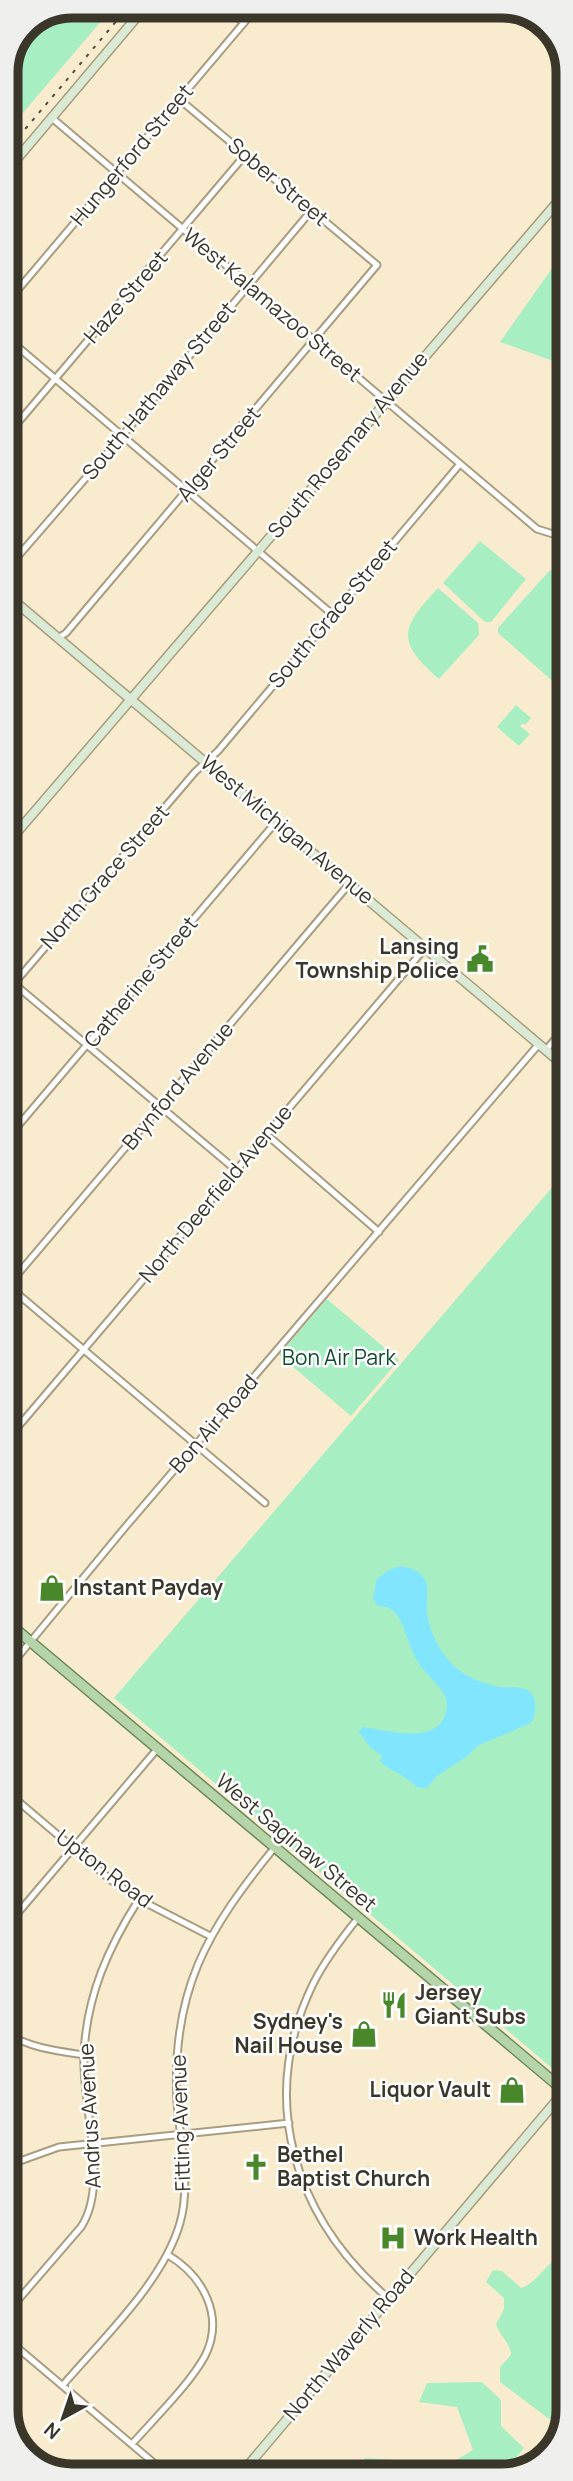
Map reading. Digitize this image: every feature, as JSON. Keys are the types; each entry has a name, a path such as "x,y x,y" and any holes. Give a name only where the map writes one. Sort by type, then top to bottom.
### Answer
{"main road":[{"name":"West Saginaw Street","path":"18,1631 556,2083"}],"street":[{"path":"18,158 136,18"},
{"path":"238,18 244,23"},
{"name":"Hungerford Street","path":"18,290 248,18"},
{"name":"Sober Street","path":"179,99 377,265"},
{"name":"West Kalamazoo Street","path":"52,118 537,529 545,533 556,533"},
{"name":"Haze Street","path":"18,423 245,155"},
{"name":"South Rosemary Avenue","path":"18,831 556,204"},
{"name":"South Hathaway Street","path":"18,555 311,211"},
{"name":"Alger Street","path":"58,638 66,633 189,490 377,265"},
{"path":"18,347 332,614"},
{"name":"South Grace Street","path":"206,763 460,464"},
{"name":"West Michigan Avenue","path":"18,604 556,1059"},
{"name":"North Grace Street","path":"18,978 195,772 206,763"},
{"name":"Catherine Street","path":"18,1126 276,822"},
{"name":"Brynford Avenue","path":"18,1273 350,883"},
{"name":"North Deerfield Avenue","path":"18,1427 426,947"},
{"path":"18,986 236,1170"},
{"path":"546,1050 556,1038"},
{"name":"Bon Air Road","path":"18,1657 196,1444 539,1044"},
{"path":"266,1134 379,1231"},
{"path":"18,1295 265,1503"},
{"path":"18,1913 158,1748"},
{"name":"Upton Road","path":"18,1801 112,1881 139,1899 210,1936"},
{"name":"Fitting Avenue","path":"63,2385 150,2283 168,2255 180,2223 184,2200 176,2068 187,1997 210,1936 238,1892 275,1847"},
{"name":"Andrus Avenue","path":"18,2300 81,2227 90,2212 95,2190 84,2054 88,2016 100,1971 139,1899"},
{"path":"358,1918 320,1970 301,2014 289,2071 289,2123 298,2167 318,2216 347,2258 388,2298"},
{"path":"18,2039 29,2044 84,2054"},
{"name":"North Waverly Road","path":"250,2463 556,2103"},
{"path":"18,2162 59,2147 289,2123"},
{"path":"132,2444 195,2370 211,2339 210,2303 203,2287 193,2273 168,2255"},
{"path":"18,2348 154,2463"}],"green space":[{"path":"104,18 18,119 19,61 33,33 61,19"},
{"path":"556,263 556,362 500,342"},
{"path":"480,541 526,579 491,622 485,622 443,583"},
{"path":"550,570 556,576 556,684 498,633 498,628"},
{"path":"438,588 478,623 479,635 439,679 415,654 408,634 417,613"},
{"path":"516,705 531,718 525,725 523,723 520,726 530,734 519,746 497,727"},
{"path":"556,1183 556,2071 114,1698"},
{"name":"Bon Air Park","path":"327,1299 399,1360 351,1416 279,1355"},
{"path":"556,2259 556,2410 555,2418 549,2419 500,2382 500,2367 511,2355 496,2324 504,2309 504,2298 486,2282 493,2270 502,2271 521,2288 532,2282"},
{"path":"482,2382 501,2400 501,2426 524,2448 513,2462 450,2464 473,2450 457,2407 419,2402 427,2383"},
{"path":"365,2458 391,2460 391,2464 362,2464"}],"water":[{"path":"401,1566 417,1571 424,1578 432,1633 444,1655 455,1667 487,1684 527,1690 533,1695 535,1703 531,1723 479,1745 437,1776 427,1788 416,1787 380,1761 382,1756 370,1747 359,1732 363,1727 408,1733 430,1731 438,1726 446,1713 445,1696 418,1662 400,1619 390,1609 377,1605 373,1598 377,1579 389,1570"}],"railway":[{"path":"18,138 119,18"}],"place":[{"name":"Lansing Township Police","path":"480,959"},
{"name":"Instant Payday","path":"52,1588"},
{"name":"Jersey Giant Subs","path":"394,2005"},
{"name":"Sydney's Nail House","path":"364,2034"},
{"name":"Liquor Vault","path":"512,2090"},
{"name":"Bethel Baptist Church","path":"256,2167"},
{"name":"Work Health","path":"393,2238"}]}
